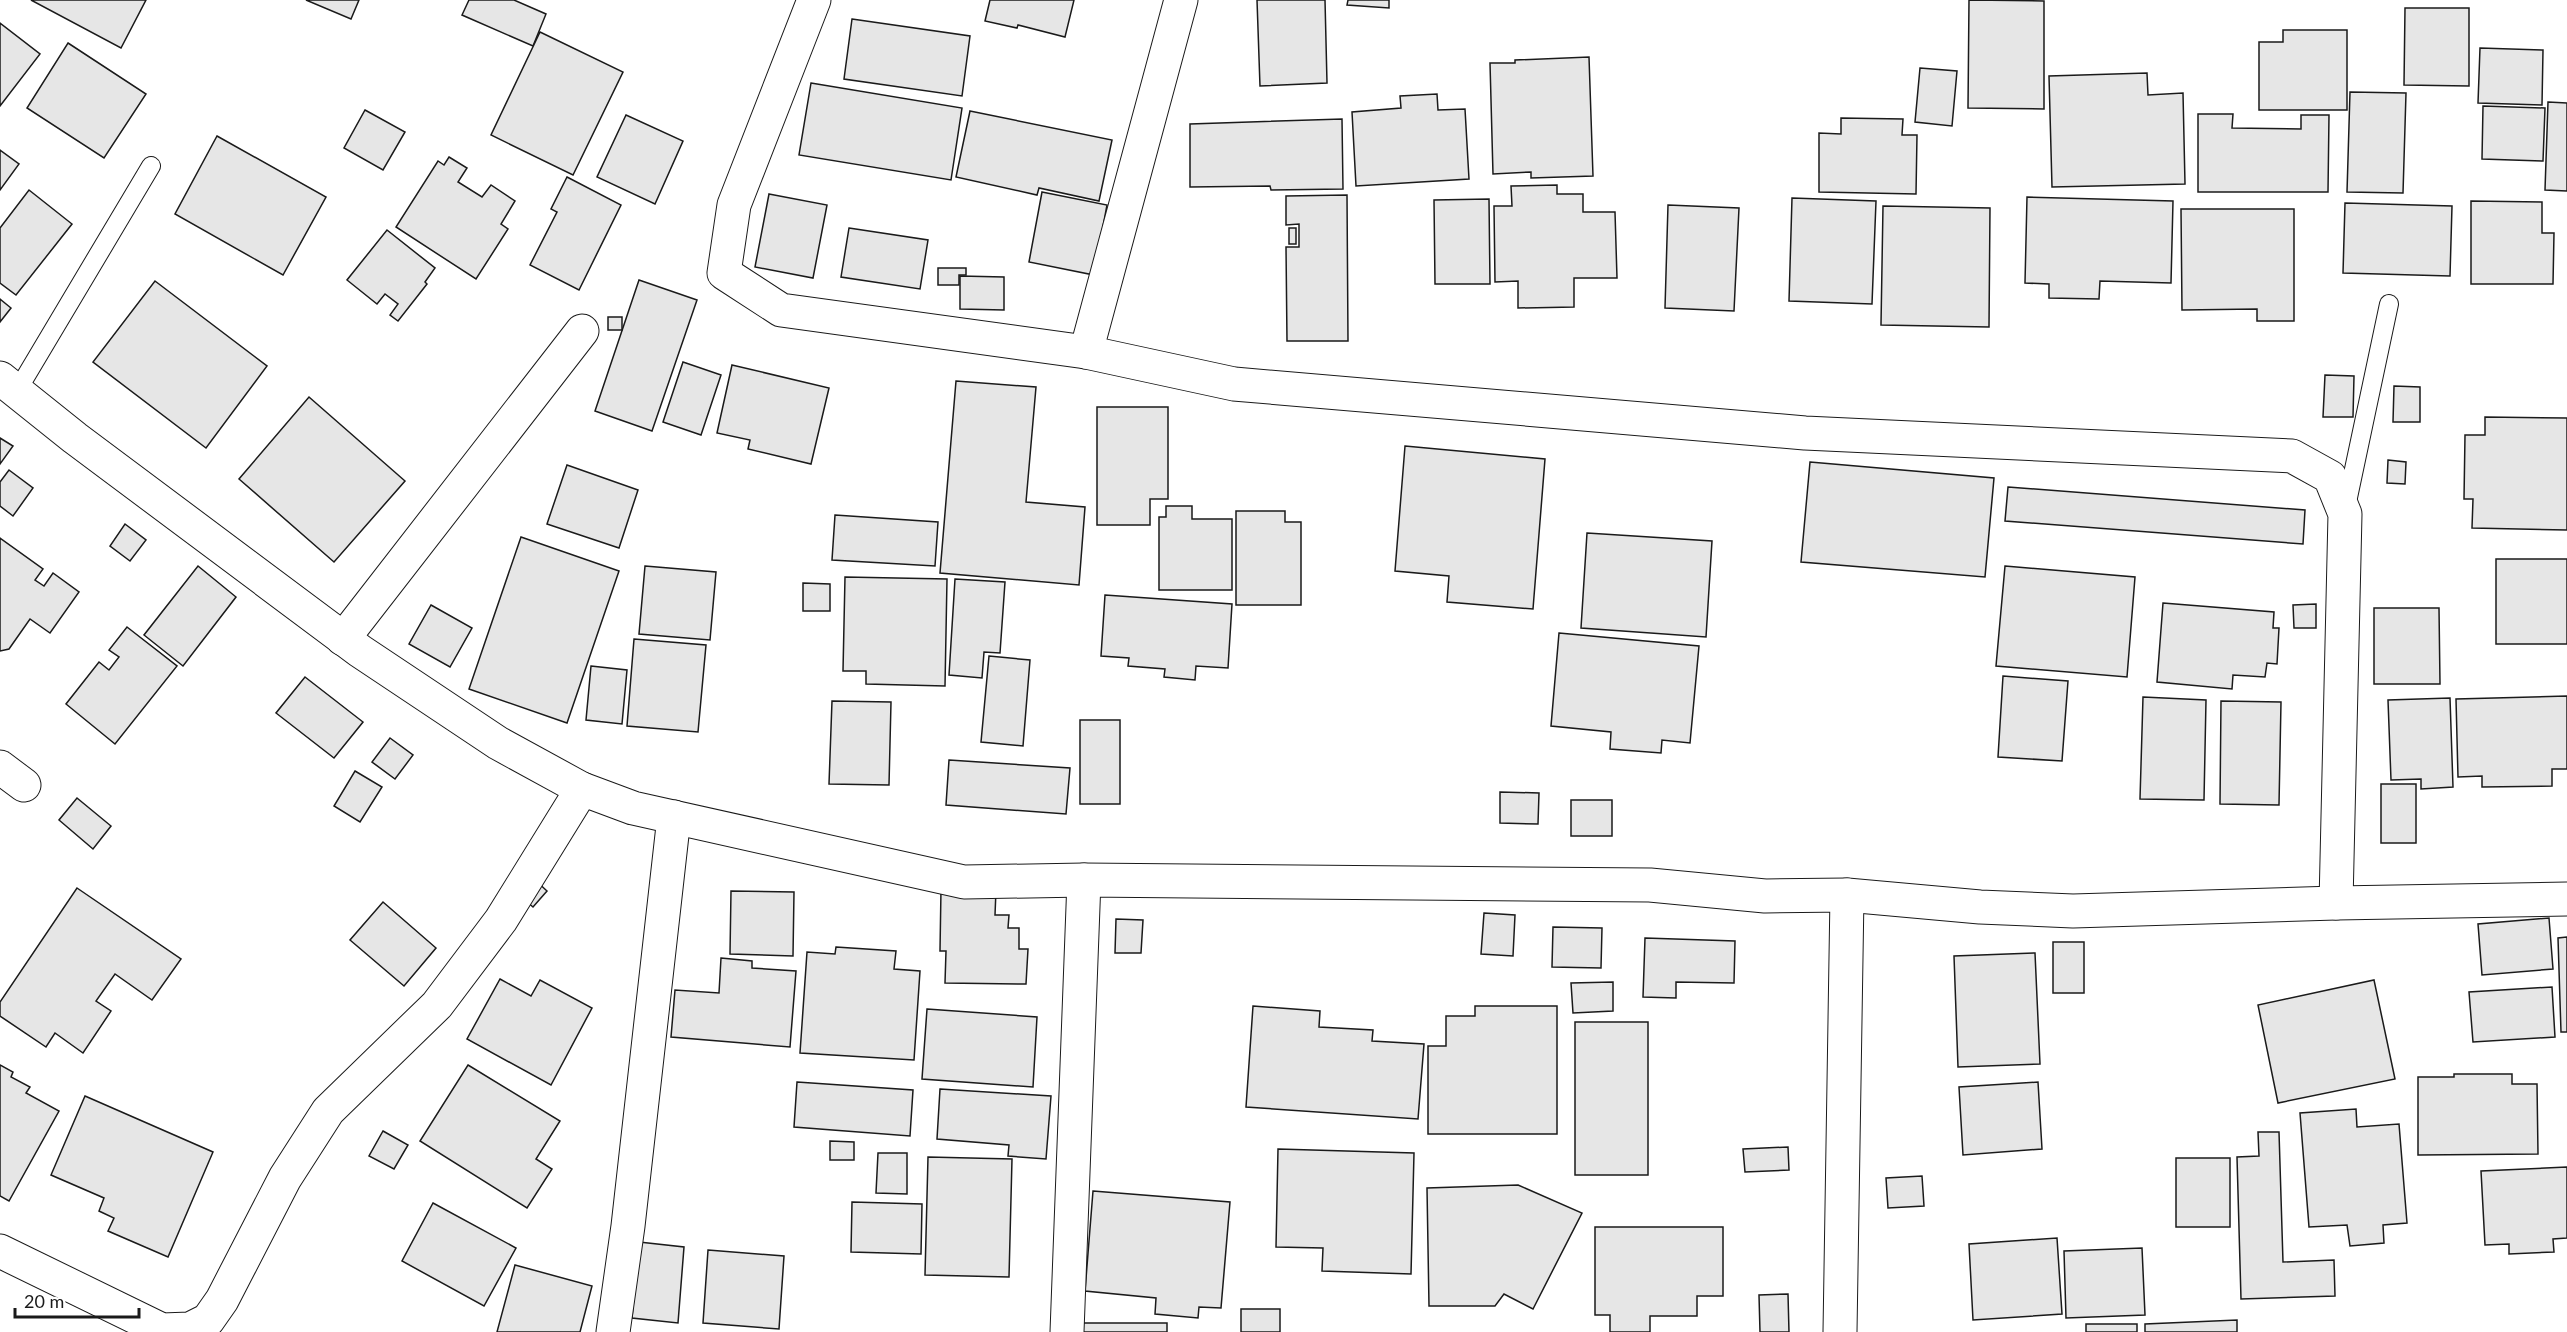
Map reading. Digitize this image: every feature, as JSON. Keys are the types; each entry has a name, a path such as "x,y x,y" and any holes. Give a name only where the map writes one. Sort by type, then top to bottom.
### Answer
{"street":[{"path":"814,0 734,205 724,273 781,310 1086,352 1234,384 1782,431 2292,456 2330,477 2345,514 2336,903"},
{"path":"1086,352 1181,0"},
{"path":"343,639 582,331"},
{"path":"8,384 75,438 343,639 498,743 582,789 633,808 964,882 1084,880 1650,885 1765,896 1847,895 1980,907 2073,911 2336,903 2567,900"},
{"path":"0,1251 162,1330 190,1329 208,1320 222,1300 285,1178 328,1111 437,1005 501,920 582,789"},
{"path":"613,1332 628,1226 674,817"},
{"path":"1067,1332 1084,880"},
{"path":"1840,1332 1847,895"}],"lane":[{"path":"8,384 151,166"},
{"path":"2345,514 2390,304"}],"building":[{"path":"31,0 146,0 121,48"},
{"path":"306,0 359,0 351,19"},
{"path":"469,0 514,0 546,14 533,46 462,15"},
{"path":"990,0 1074,0 1065,37 1018,25 1017,28 985,21"},
{"path":"1257,0 1325,0 1327,83 1260,86"},
{"path":"1348,0 1389,0 1389,8 1347,5"},
{"path":"1969,0 2044,1 2044,109 1968,108"},
{"path":"2405,8 2469,8 2469,86 2404,85"},
{"path":"852,19 970,36 962,96 844,79"},
{"path":"0,23 40,54 0,106"},
{"path":"2283,30 2347,30 2347,110 2259,110 2259,42 2283,42"},
{"path":"540,32 623,72 573,175 491,135"},
{"path":"68,43 146,94 104,158 27,108"},
{"path":"2480,48 2543,50 2542,105 2478,103"},
{"path":"1589,57 1593,176 1531,178 1531,172 1493,174 1490,63"},
{"path":"1920,68 1957,71 1952,126 1915,122"},
{"path":"2147,73 2148,95 2183,93 2185,184 2052,187 2049,76"},
{"path":"811,83 962,108 951,180 799,155"},
{"path":"2350,92 2406,93 2403,193 2347,192"},
{"path":"1437,94 1438,110 1465,109 1469,179 1356,186 1352,112 1401,108 1400,96"},
{"path":"2548,102 2567,103 2567,191 2545,190"},
{"path":"2483,106 2545,108 2543,161 2482,159"},
{"path":"365,110 405,132 383,170 344,148"},
{"path":"970,111 1112,140 1099,201 1039,188 1037,195 956,177"},
{"path":"2198,114 2233,114 2232,128 2301,129 2301,115 2329,115 2328,192 2198,192"},
{"path":"626,115 683,141 655,204 597,177"},
{"path":"1841,118 1903,119 1902,135 1917,135 1916,194 1819,192 1819,133 1841,134"},
{"path":"1342,119 1343,189 1271,190 1270,186 1190,187 1190,124"},
{"path":"217,136 326,197 283,275 175,214"},
{"path":"0,150 19,164 0,190"},
{"path":"449,157 467,168 458,182 482,197 491,185 515,201 501,224 508,229 476,279 396,227 438,161 444,165"},
{"path":"567,177 621,205 579,290 530,265 557,212 551,209"},
{"path":"1557,185 1557,194 1583,194 1583,212 1615,212 1617,278 1574,278 1574,307 1518,308 1518,281 1495,282 1494,206 1512,206 1511,186"},
{"path":"29,190 72,224 16,295 0,283 0,228"},
{"path":"1042,192 1107,205 1094,275 1029,262"},
{"path":"769,194 827,205 813,278 755,267"},
{"path":"1347,195 1348,341 1287,341 1286,247 1299,247 1299,224 1286,225 1286,196"},
{"path":"2027,197 2173,201 2171,283 2100,281 2099,299 2049,298 2049,284 2025,283"},
{"path":"1792,198 1876,201 1872,304 1789,301"},
{"path":"1489,199 1490,284 1435,284 1434,200"},
{"path":"2471,201 2542,202 2542,233 2554,233 2553,284 2471,284"},
{"path":"2345,203 2452,206 2450,276 2343,273"},
{"path":"1668,205 1739,208 1734,311 1665,308"},
{"path":"1883,206 1990,208 1989,327 1881,325"},
{"path":"2181,209 2294,209 2294,321 2257,321 2257,309 2182,310"},
{"path":"849,228 928,240 920,289 841,277"},
{"path":"1289,228 1296,228 1296,244 1289,244"},
{"path":"387,230 435,268 425,282 427,284 398,321 390,315 398,304 385,294 377,304 347,280"},
{"path":"938,268 966,268 966,275 959,275 959,285 938,285"},
{"path":"960,276 1004,277 1004,310 960,309"},
{"path":"639,280 697,300 652,431 595,411"},
{"path":"155,281 267,366 206,448 93,362"},
{"path":"0,299 11,308 0,322"},
{"path":"608,317 622,317 622,330 608,330"},
{"path":"683,362 721,375 701,435 663,422"},
{"path":"732,365 829,388 811,464 748,449 750,440 717,433"},
{"path":"2325,375 2354,376 2353,417 2323,417"},
{"path":"956,381 1036,387 1026,502 1085,507 1079,585 940,573"},
{"path":"2394,386 2420,387 2420,422 2393,422"},
{"path":"309,397 405,481 334,562 239,479"},
{"path":"1097,407 1168,407 1168,499 1150,499 1150,525 1097,525"},
{"path":"2485,417 2567,418 2567,530 2472,528 2473,499 2464,499 2465,435 2485,435"},
{"path":"0,438 13,446 0,464"},
{"path":"1405,446 1545,459 1533,609 1447,602 1449,576 1395,571"},
{"path":"2388,460 2406,462 2405,484 2387,483"},
{"path":"1810,462 1994,478 1985,577 1801,562"},
{"path":"567,465 638,490 619,548 547,524"},
{"path":"9,470 33,488 13,516 0,506 0,482"},
{"path":"2008,487 2305,510 2303,544 2005,521"},
{"path":"1166,506 1192,506 1192,519 1232,519 1232,590 1159,590 1159,517 1166,517"},
{"path":"1236,511 1285,511 1285,522 1301,522 1301,605 1236,605"},
{"path":"835,515 938,522 935,566 832,560"},
{"path":"125,524 146,540 130,561 110,546"},
{"path":"1587,533 1712,541 1706,637 1581,628"},
{"path":"521,537 619,571 567,723 469,689"},
{"path":"0,538 43,569 35,580 44,586 53,573 79,592 50,633 30,619 9,649 0,651"},
{"path":"2496,559 2567,559 2567,644 2496,644"},
{"path":"198,566 236,597 183,666 144,635"},
{"path":"645,566 716,572 710,640 639,634"},
{"path":"2005,566 2135,577 2127,677 1996,666"},
{"path":"845,577 947,579 945,686 866,684 866,671 843,671"},
{"path":"955,579 1005,582 1000,653 984,652 982,678 949,675"},
{"path":"803,583 830,584 830,611 803,611"},
{"path":"1105,595 1232,604 1228,668 1196,666 1195,680 1164,677 1165,669 1128,666 1129,658 1101,656"},
{"path":"2163,603 2274,612 2273,628 2279,628 2277,664 2267,663 2265,677 2233,675 2232,689 2157,682"},
{"path":"2316,604 2316,628 2294,628 2293,605"},
{"path":"431,605 472,628 450,667 409,644"},
{"path":"2374,608 2439,608 2440,684 2374,684"},
{"path":"127,627 177,666 115,744 66,704 99,662 109,670 119,657 109,650"},
{"path":"1559,633 1699,646 1690,743 1662,740 1661,753 1610,749 1611,732 1551,726"},
{"path":"634,639 706,645 698,732 627,726"},
{"path":"989,656 1030,660 1023,746 981,742"},
{"path":"591,666 627,670 622,724 586,720"},
{"path":"2003,676 2068,681 2062,761 1998,757"},
{"path":"305,677 363,722 334,758 276,713"},
{"path":"2567,696 2567,769 2552,769 2552,786 2482,787 2482,776 2458,777 2456,699"},
{"path":"2143,697 2206,700 2204,800 2140,799"},
{"path":"2450,698 2453,787 2421,789 2421,779 2391,780 2388,700"},
{"path":"832,701 891,702 889,785 829,784"},
{"path":"2221,701 2281,702 2279,805 2220,804"},
{"path":"1080,720 1120,720 1120,804 1080,804"},
{"path":"390,738 413,755 395,779 372,762"},
{"path":"949,760 1070,768 1066,814 946,805"},
{"path":"355,771 382,787 360,822 334,806"},
{"path":"2381,784 2416,784 2416,843 2381,843"},
{"path":"1500,792 1539,793 1538,824 1500,823"},
{"path":"77,798 111,826 93,849 59,820"},
{"path":"1571,800 1612,800 1612,836 1571,836"},
{"path":"533,878 547,891 533,907 519,895"},
{"path":"77,888 181,959 152,1000 115,974 96,1001 111,1011 83,1053 55,1033 46,1047 0,1016 0,1002"},
{"path":"941,889 996,890 995,915 1009,915 1008,928 1019,928 1019,949 1028,949 1026,984 945,983 946,951 940,951"},
{"path":"731,891 794,892 793,956 730,954"},
{"path":"383,902 436,948 404,986 350,940"},
{"path":"1484,913 1515,915 1513,956 1481,954"},
{"path":"2549,918 2553,969 2482,975 2478,924"},
{"path":"1116,919 1143,920 1141,953 1115,953"},
{"path":"1553,927 1602,928 1601,968 1552,967"},
{"path":"2567,937 2567,1032 2561,1032 2558,938"},
{"path":"1645,938 1735,941 1734,983 1676,982 1676,998 1643,997"},
{"path":"2053,942 2084,942 2084,993 2053,993"},
{"path":"836,947 896,951 894,969 920,971 914,1060 800,1053 807,952 835,954"},
{"path":"2035,953 2040,1064 1958,1067 1954,956"},
{"path":"721,958 752,961 752,968 796,971 790,1047 671,1037 675,990 719,993"},
{"path":"500,979 531,996 540,980 592,1008 551,1085 467,1039"},
{"path":"2374,980 2395,1079 2278,1103 2258,1005"},
{"path":"1613,982 1613,1011 1573,1013 1571,983"},
{"path":"2552,987 2555,1037 2473,1042 2469,992"},
{"path":"1253,1006 1320,1011 1319,1027 1373,1030 1372,1041 1424,1044 1418,1119 1246,1107"},
{"path":"1475,1006 1557,1006 1557,1134 1428,1134 1428,1046 1446,1046 1446,1016 1475,1016"},
{"path":"927,1009 1037,1017 1033,1087 922,1079"},
{"path":"1575,1022 1648,1022 1648,1175 1575,1175"},
{"path":"0,1065 13,1072 11,1077 30,1087 26,1093 59,1111 9,1201 0,1196"},
{"path":"468,1065 560,1121 536,1159 552,1169 527,1208 420,1141"},
{"path":"2454,1074 2512,1074 2512,1084 2537,1084 2538,1154 2418,1155 2418,1077 2454,1077"},
{"path":"797,1082 913,1090 910,1136 794,1127"},
{"path":"2038,1082 2042,1149 1963,1155 1959,1087"},
{"path":"940,1089 1051,1096 1046,1159 1008,1156 1009,1145 937,1139"},
{"path":"85,1096 213,1152 168,1257 108,1231 114,1218 99,1211 104,1198 51,1175"},
{"path":"2356,1109 2357,1127 2399,1124 2407,1223 2383,1225 2384,1243 2350,1246 2347,1225 2309,1227 2300,1113"},
{"path":"383,1131 408,1145 394,1169 369,1156"},
{"path":"2258,1132 2279,1132 2283,1262 2334,1260 2335,1296 2241,1299 2237,1157 2259,1156"},
{"path":"830,1141 854,1142 854,1160 830,1160"},
{"path":"1788,1147 1789,1170 1745,1172 1743,1149"},
{"path":"1278,1149 1414,1153 1411,1274 1322,1271 1323,1248 1276,1247"},
{"path":"878,1153 907,1153 907,1194 876,1193"},
{"path":"928,1157 1012,1159 1009,1277 925,1275"},
{"path":"2176,1158 2230,1158 2230,1227 2176,1227"},
{"path":"2567,1167 2567,1238 2553,1239 2554,1252 2509,1254 2509,1244 2485,1245 2481,1171"},
{"path":"1922,1176 1924,1206 1888,1208 1886,1178"},
{"path":"1518,1185 1582,1213 1533,1309 1504,1294 1495,1306 1429,1306 1427,1188"},
{"path":"1093,1191 1230,1202 1221,1308 1199,1307 1198,1318 1155,1314 1156,1298 1085,1291"},
{"path":"852,1202 922,1204 921,1254 851,1252"},
{"path":"433,1203 516,1248 484,1306 402,1261"},
{"path":"1595,1227 1723,1227 1723,1296 1697,1296 1697,1316 1650,1316 1650,1332 1610,1332 1610,1315 1595,1315"},
{"path":"2057,1238 2062,1314 1973,1320 1969,1244"},
{"path":"639,1242 684,1247 678,1323 632,1318"},
{"path":"2142,1248 2145,1315 2066,1318 2064,1251"},
{"path":"708,1250 784,1256 779,1329 703,1323"},
{"path":"515,1265 592,1286 580,1332 497,1332"},
{"path":"1788,1294 1789,1332 1760,1332 1759,1295"},
{"path":"1241,1309 1280,1309 1280,1332 1241,1332"},
{"path":"2237,1320 2237,1332 2145,1332 2145,1324"},
{"path":"1080,1323 1167,1323 1167,1332 1080,1332"},
{"path":"2086,1324 2137,1324 2137,1332 2086,1332"}]}
